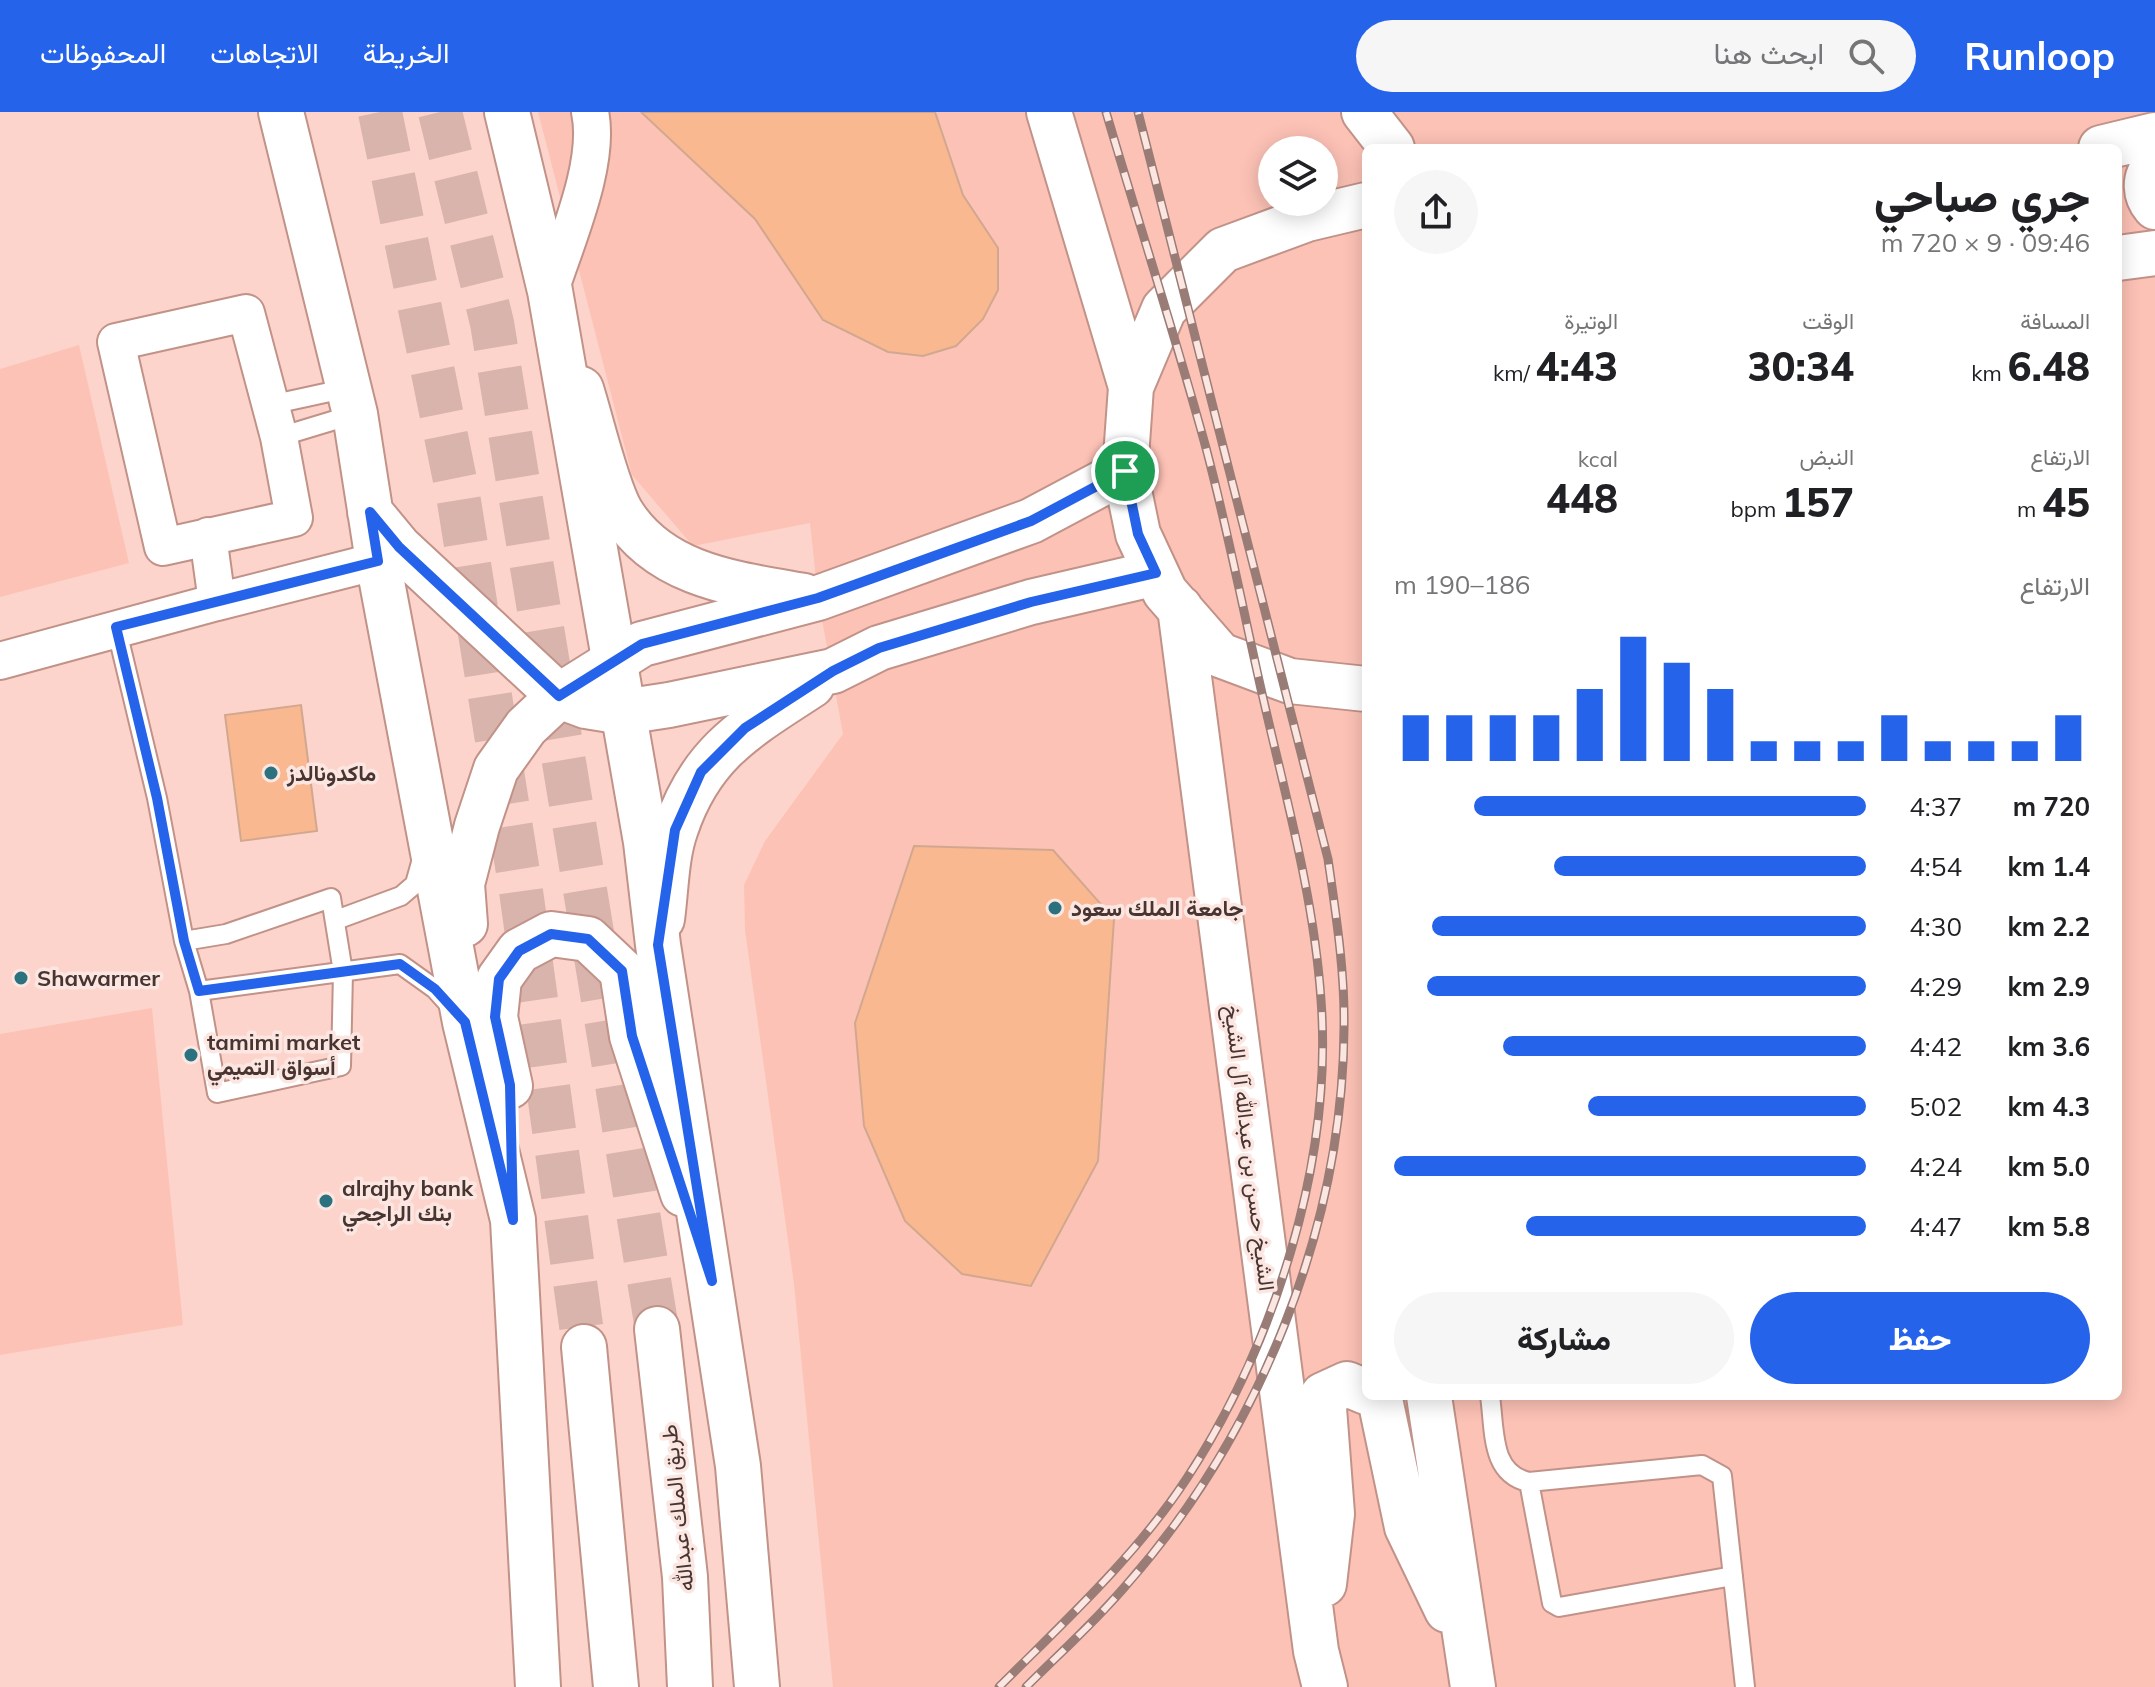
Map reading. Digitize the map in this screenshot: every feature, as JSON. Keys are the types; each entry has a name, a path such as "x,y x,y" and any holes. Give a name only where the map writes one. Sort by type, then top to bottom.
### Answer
{"main road":[{"path":"281,112 352,401 378,561 465,1022 513,1220"},
{"path":"507,112 550,291 646,842 658,945 738,1466 757,1687"},
{"name":"الشيخ حسن بن عبدالله آل الشيخ","path":"1049,112 1131,387"},
{"path":"1364,112 1389,144"},
{"path":"2118,144 2155,135"},
{"path":"2155,166 2147,184 2147,198 2155,207"},
{"name":"الشيخ حسن بن عبدالله آل الشيخ","path":"1362,206 1307,219 1223,250 1164,309 1131,387 1125,471 1138,534 1168,590 1220,655 1290,681 1362,689"},
{"path":"2122,257 2155,253"},
{"path":"550,291 620,510 650,548 712,580 818,598"},
{"path":"513,1220 470,985 462,884 496,769 526,727 559,696 642,644 818,598 1031,521 1125,471"},
{"path":"370,512 399,547 559,696 586,706 623,712 833,671"},
{"path":"658,945 675,830 701,772 745,728 833,671 879,648 1031,602 1168,590"},
{"name":"الشيخ حسن بن عبدالله آل الشيخ","path":"1168,590 1320,1669"},
{"path":"538,1687 513,1220 510,1085 495,1017 499,979 519,951 551,934 588,939 622,971 632,1036 712,1281"},
{"name":"طريق الملك عبدالله","path":"657,1329 685,1577 690,1687"},
{"path":"584,1347 616,1687"},
{"path":"1320,1669 1332,1514 1323,1395 1347,1384 1362,1390"},
{"path":"1380,1400 1407,1527 1469,1668"},
{"path":"1430,1400 1469,1668"}],"street":[{"path":"550,291 581,194 594,132 590,112"},
{"path":"246,313 274,421 294,518 208,536 163,547 116,342 246,313"},
{"path":"208,536 217,602"},
{"path":"0,661 116,627 378,561"}],"lane":[{"path":"274,421 352,401"},
{"path":"274,421 352,401"},
{"path":"116,627 157,798 184,941 199,991 217,1093 341,1066 343,972 331,898 226,934 184,941"},
{"path":"336,920 401,896 415,884 429,834"},
{"path":"199,991 400,964 435,989 465,1022"},
{"path":"1491,1400 1501,1466 1512,1478 1529,1482 1702,1465 1722,1476 1745,1687"},
{"path":"1529,1482 1552,1603 1559,1607 1733,1576"}],"shaded area":[{"name":"جامعة الملك سعود","path":"538,112 2155,112 2155,1687 833,1687 794,1284 745,930 744,885 765,841 843,734 818,598 810,523 693,546 632,475"},
{"path":"79,345 129,563 0,597 0,369"},
{"path":"152,1008 183,1325 0,1355 0,1034"}],"building":[{"path":"641,112 935,112 963,195 998,248 998,290 983,319 956,346 923,356 888,352 823,320 755,219"},
{"name":"ماكدونالدز","path":"301,705 317,831 241,841 225,715"},
{"path":"914,846 1053,850 1114,919 1098,1161 1031,1286 962,1274 905,1221 864,1126 855,1023"}],"tunnel":[{"path":"380,112 458,495 521,891 584,1347"},
{"path":"440,112 492,323 657,1329"}],"railway":[{"path":"999,1687 1123,1561 1167,1507 1219,1425 1247,1369 1292,1249 1318,1124 1322,1061 1321,1000 1312,921 1297,843 1214,478 1106,112"},
{"path":"1026,1687 1116,1597 1175,1525 1217,1461 1254,1394 1285,1324 1310,1252 1328,1178 1340,1103 1343,986 1328,859 1138,112"}],"place":[{"name":"ماكدونالدز","path":"271,773"},
{"name":"جامعة الملك سعود","path":"1055,908"},
{"name":"Shawarmer","path":"21,978"},
{"name":"tamimi market أسواق التميمي","path":"191,1055"},
{"name":"alrajhy bank بنك الراجحي","path":"326,1201"}],"route":[{"path":"1125,471 1138,534 1156,573 1031,602 879,648 833,671 745,728 701,772 675,830 658,945 712,1281 632,1036 622,971 588,939 551,934 519,951 499,979 495,1017 510,1085 513,1220 465,1022 435,989 400,964 199,991 184,941 157,798 116,627 378,561 370,512 399,547 500,645 559,696 642,644 818,598 1031,521 1125,471"}]}
